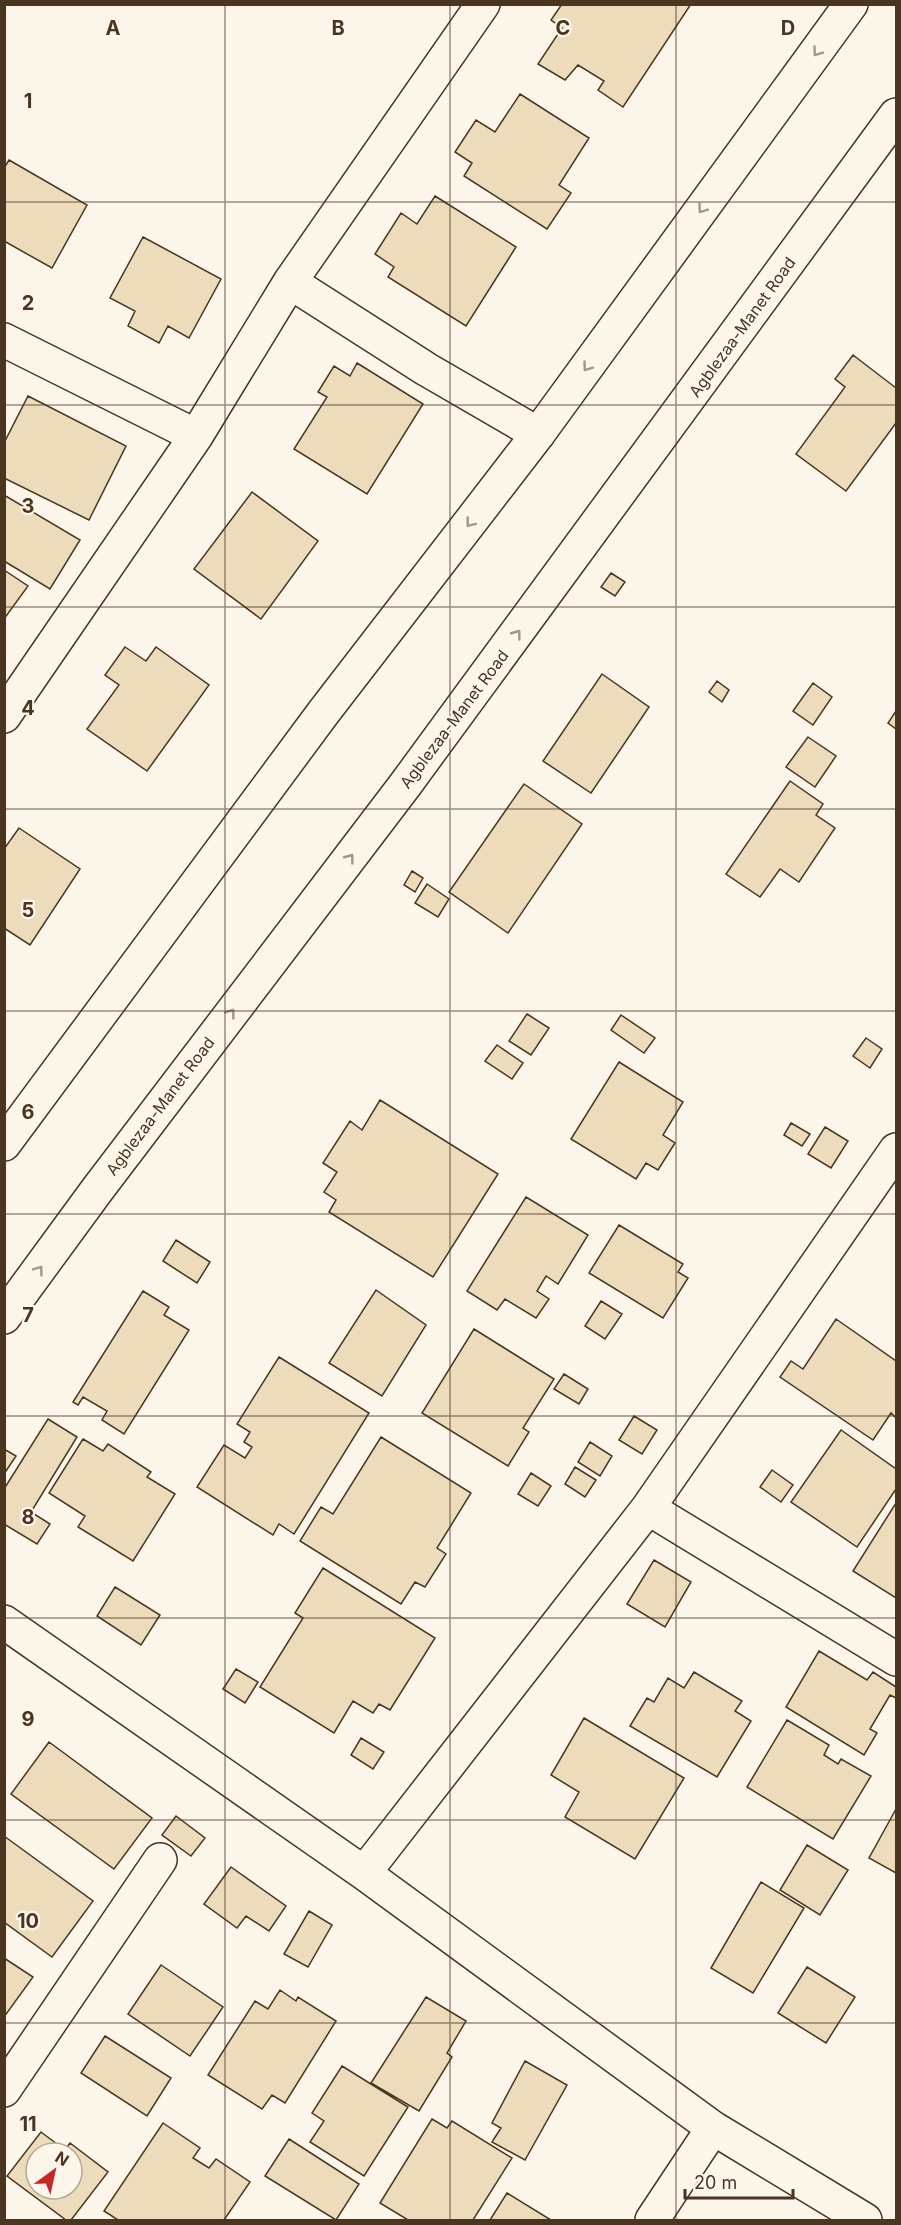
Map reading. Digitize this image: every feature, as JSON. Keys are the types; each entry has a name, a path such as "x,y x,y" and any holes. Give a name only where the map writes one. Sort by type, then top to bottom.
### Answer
{"street":[{"path":"4,716 196,435 290,282 483,4"},
{"path":"4,1144 323,713 538,434 851,4"},
{"name":"Agblezaa-Manet Road","path":"4,1317 97,1190 405,785 897,116"},
{"path":"290,282 426,369 538,434"},
{"path":"4,340 196,435"},
{"path":"364,1873 648,1508 897,1150"},
{"path":"648,1508 897,1659"},
{"path":"4,1622 364,1873 713,2128 865,2220"},
{"path":"4,2090 160,1860"},
{"path":"652,2220 713,2128"}],"building":[{"path":"562,4 691,4 623,107 598,90 604,81 578,65 565,80 538,64 562,28 551,20"},
{"path":"520,94 589,138 559,185 571,193 547,229 464,176 472,163 455,152 476,120 495,132"},
{"path":"9,160 87,205 52,268 4,241 4,168"},
{"path":"435,196 516,247 466,326 388,277 394,267 375,254 401,213 417,224"},
{"path":"143,237 221,279 189,338 168,326 159,343 128,326 135,311 110,298"},
{"path":"853,355 896,388 896,423 846,491 796,454 845,387 835,379"},
{"path":"357,363 423,404 367,494 294,449 327,397 318,392 334,366 350,376"},
{"path":"28,396 126,446 89,520 4,478 4,443"},
{"path":"252,492 318,541 261,619 194,569"},
{"path":"4,495 80,540 50,589 4,561"},
{"path":"4,570 28,586 4,619"},
{"path":"611,573 625,582 615,596 601,587"},
{"path":"125,647 146,661 156,647 209,685 147,771 87,729 119,685 105,675"},
{"path":"602,674 649,707 591,793 543,761"},
{"path":"717,681 729,690 722,702 709,692"},
{"path":"813,683 832,697 813,725 793,711"},
{"path":"896,711 896,729 888,723"},
{"path":"808,737 836,756 815,787 786,767"},
{"path":"790,781 823,804 816,815 835,828 799,882 780,869 760,897 726,874"},
{"path":"524,784 582,824 508,933 449,892"},
{"path":"19,828 80,869 30,945 4,928 4,849"},
{"path":"412,871 423,878 415,892 404,885"},
{"path":"427,884 449,899 438,917 415,903"},
{"path":"527,1014 549,1028 531,1055 509,1041"},
{"path":"621,1015 655,1038 644,1053 611,1030"},
{"path":"866,1038 882,1049 870,1068 853,1056"},
{"path":"497,1045 523,1063 512,1079 485,1061"},
{"path":"619,1062 683,1102 663,1135 675,1143 658,1170 646,1163 636,1179 571,1139"},
{"path":"380,1100 498,1174 433,1277 329,1212 336,1200 324,1192 337,1172 323,1163 350,1121 362,1130"},
{"path":"791,1123 810,1134 802,1146 784,1135"},
{"path":"825,1127 848,1141 831,1168 808,1154"},
{"path":"526,1197 588,1235 558,1284 546,1276 537,1291 549,1299 536,1318 505,1299 497,1310 467,1291"},
{"path":"619,1225 683,1264 678,1272 688,1278 663,1318 589,1273"},
{"path":"176,1240 210,1262 197,1283 163,1261"},
{"path":"376,1290 426,1325 382,1396 329,1363"},
{"path":"143,1291 169,1307 164,1315 189,1330 124,1434 102,1420 107,1411 83,1397 78,1405 73,1402"},
{"path":"601,1301 622,1314 605,1339 585,1326"},
{"path":"836,1319 896,1361 896,1416 891,1413 873,1440 780,1377 791,1361 803,1369"},
{"path":"474,1329 554,1379 523,1428 529,1432 508,1466 422,1413"},
{"path":"279,1357 369,1413 294,1534 279,1524 273,1535 197,1487 224,1445 245,1458 252,1447 244,1442 250,1432 237,1424"},
{"path":"564,1374 588,1389 579,1404 554,1389"},
{"path":"634,1416 657,1430 642,1454 619,1440"},
{"path":"48,1419 77,1437 31,1512 50,1524 37,1544 4,1524 4,1489"},
{"path":"841,1430 896,1469 896,1489 857,1547 791,1502"},
{"path":"381,1437 471,1493 437,1548 446,1554 425,1587 415,1582 401,1604 300,1541 321,1507 333,1514"},
{"path":"83,1439 103,1451 108,1444 151,1472 147,1477 175,1494 133,1561 78,1527 85,1516 49,1493"},
{"path":"590,1442 612,1456 600,1476 578,1462"},
{"path":"4,1449 16,1456 4,1474"},
{"path":"575,1467 596,1480 585,1497 565,1484"},
{"path":"772,1470 793,1485 781,1502 760,1487"},
{"path":"531,1473 551,1486 538,1506 518,1494"},
{"path":"896,1503 896,1598 853,1571"},
{"path":"654,1560 691,1582 665,1627 627,1604"},
{"path":"323,1568 435,1638 390,1710 379,1704 373,1713 353,1701 334,1733 260,1687 303,1618 295,1613"},
{"path":"115,1587 160,1615 141,1645 97,1616"},
{"path":"819,1651 867,1680 873,1672 896,1687 896,1698 890,1695 870,1729 877,1733 864,1755 786,1707"},
{"path":"236,1669 258,1682 245,1703 223,1689"},
{"path":"694,1672 742,1701 735,1711 751,1721 717,1777 630,1726 647,1698 654,1702 668,1678 684,1688"},
{"path":"584,1718 684,1778 635,1859 565,1817 579,1792 551,1775"},
{"path":"787,1720 829,1745 824,1755 838,1764 841,1759 871,1776 833,1839 747,1787"},
{"path":"361,1738 384,1752 373,1769 351,1755"},
{"path":"49,1742 152,1818 114,1869 11,1794"},
{"path":"896,1809 896,1873 869,1858"},
{"path":"176,1816 205,1838 191,1856 162,1835"},
{"path":"4,1836 93,1901 52,1957 4,1922"},
{"path":"807,1845 848,1870 820,1915 780,1890"},
{"path":"231,1867 286,1906 269,1931 246,1916 237,1928 204,1904"},
{"path":"761,1882 804,1908 753,1993 711,1968"},
{"path":"309,1911 332,1925 308,1967 284,1954"},
{"path":"4,1958 33,1977 4,2017"},
{"path":"161,1965 223,2007 190,2056 128,2014"},
{"path":"807,1967 855,1997 826,2043 778,2013"},
{"path":"280,1990 296,2001 298,1997 336,2021 285,2103 272,2095 262,2109 208,2075 255,2001 268,2009"},
{"path":"426,1997 466,2021 447,2053 452,2057 419,2111 371,2083"},
{"path":"105,2036 171,2078 147,2116 81,2073"},
{"path":"525,2061 567,2085 525,2160 492,2142 501,2128 492,2123"},
{"path":"342,2066 408,2107 364,2176 310,2142 324,2121 312,2113"},
{"path":"432,2119 447,2128 452,2121 512,2158 473,2220 408,2220 380,2203"},
{"path":"163,2123 200,2148 193,2158 209,2168 216,2159 250,2182 224,2220 118,2220 104,2211"},
{"path":"41,2132 53,2141 34,2141"},
{"path":"289,2139 359,2184 336,2220 265,2176"},
{"path":"24,2154 24,2189 7,2176"},
{"path":"84,2154 108,2172 71,2220 66,2220 41,2201 84,2201"},
{"path":"507,2193 551,2220 490,2220"}]}
